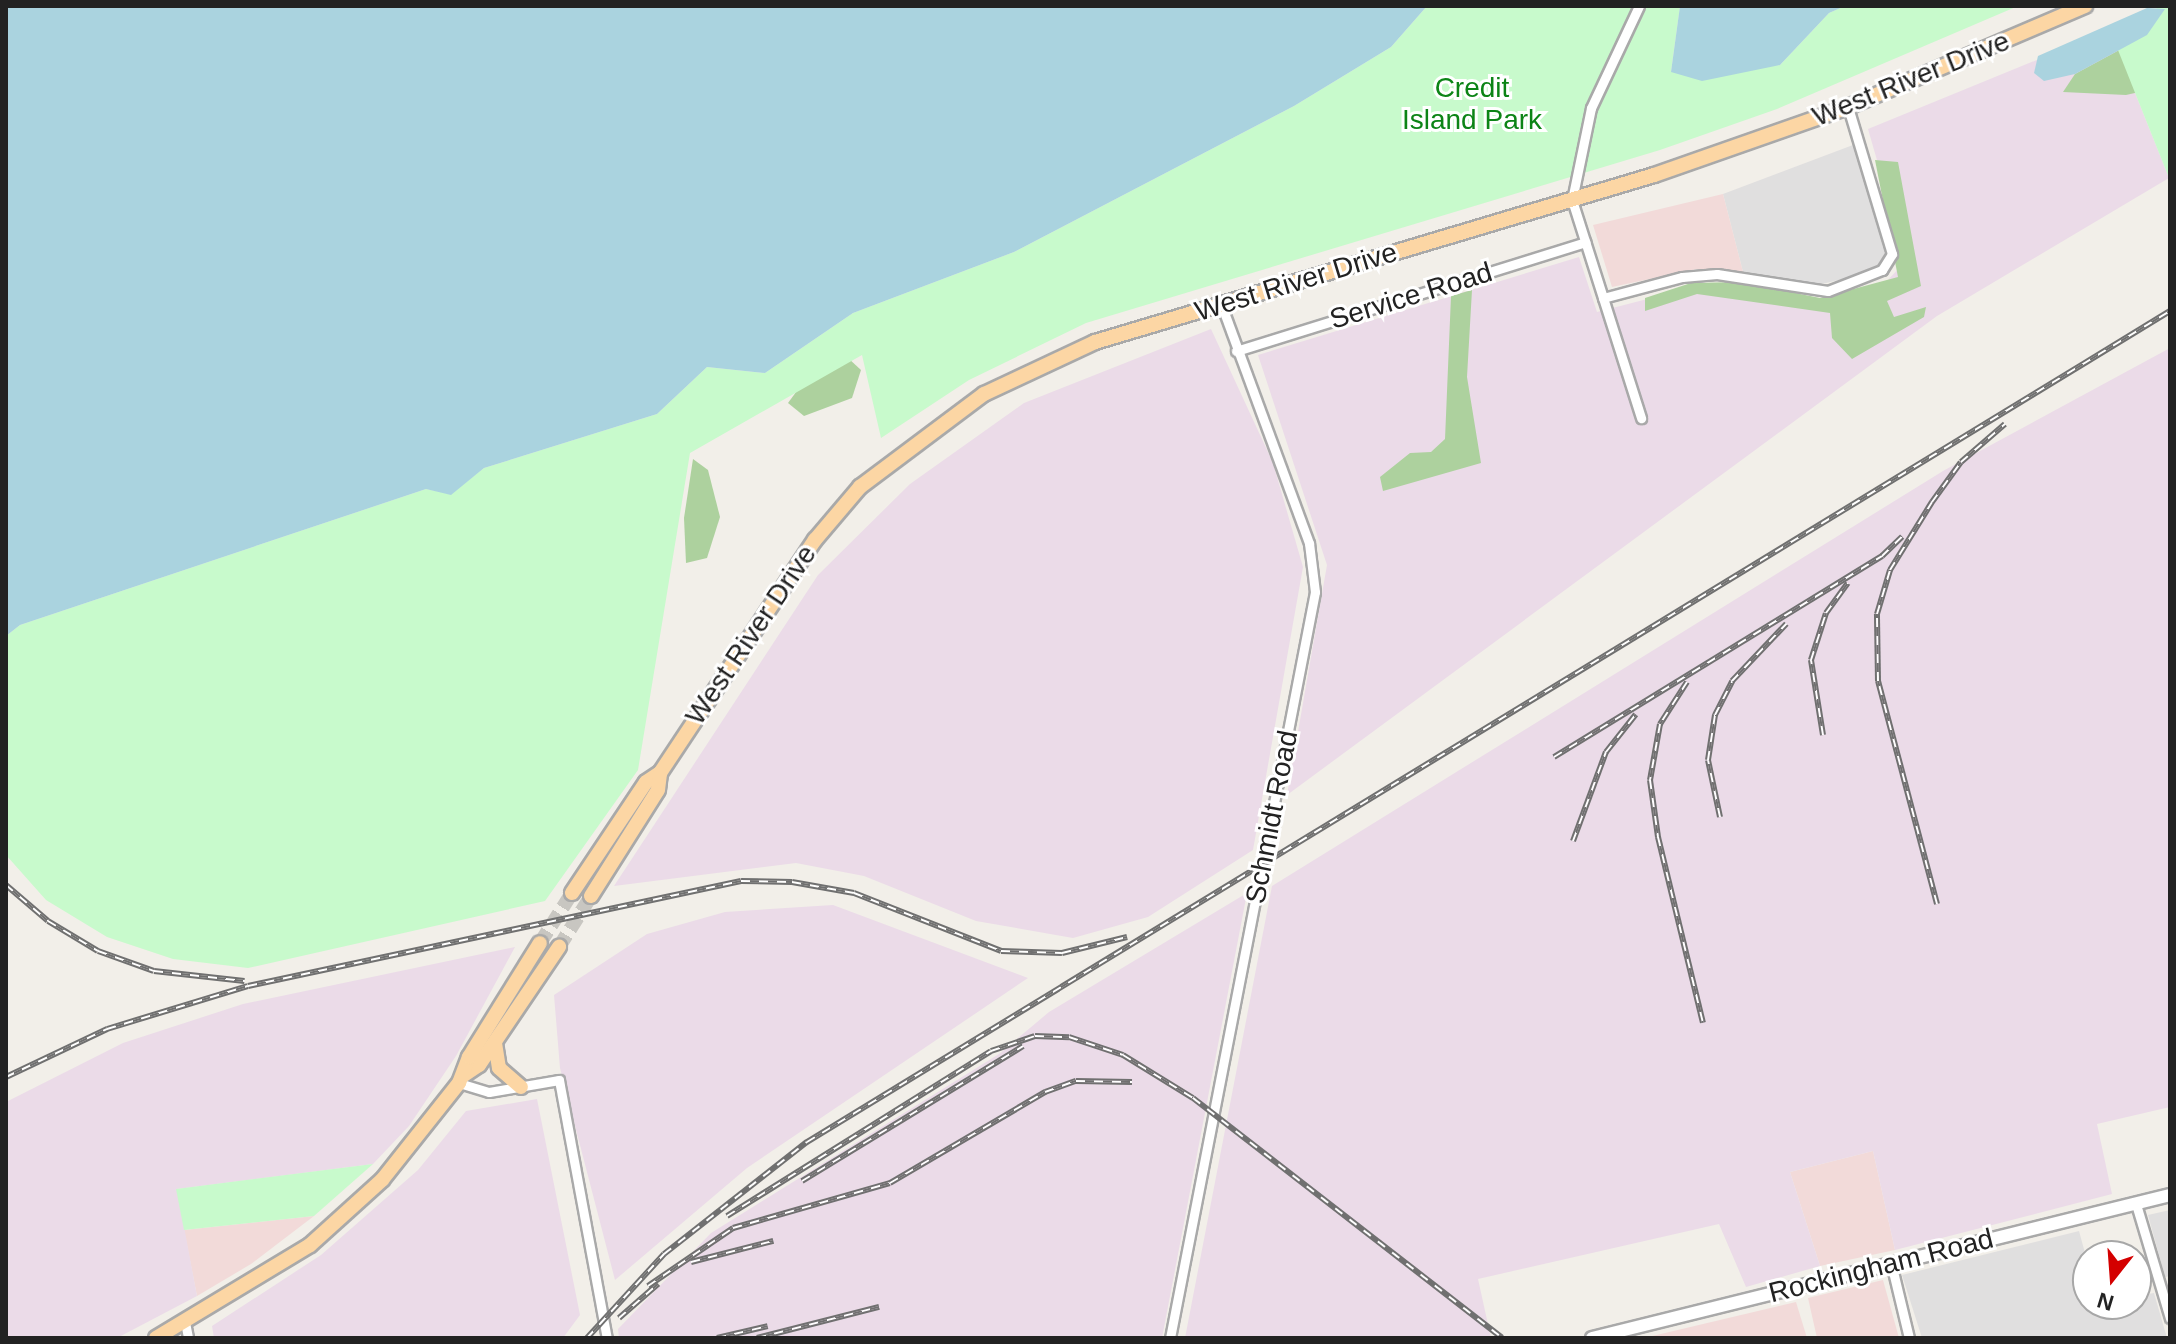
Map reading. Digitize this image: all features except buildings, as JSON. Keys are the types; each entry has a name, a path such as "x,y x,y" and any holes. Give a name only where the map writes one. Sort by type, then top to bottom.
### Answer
{"main road":[{"name":"West River Drive","path":"572,893 646,782 660,773 815,540 860,487 911,444 1034,367 1095,342 1222,307 1572,200 1848,107 2085,6"},
{"name":"West River Drive","path":"591,896 658,790 660,773"},
{"path":"462,1079 469,1057 540,943"},
{"path":"156,1338 310,1245 402,1159 462,1079 479,1065 559,947"},
{"path":"495,1041 499,1068 521,1087"}],"street":[{"path":"1639,6 1591,108 1572,200 1641,418"},
{"path":"1603,298 1717,274 1828,291 1882,270 1892,254 1848,107"},
{"name":"Service Road","path":"1236,351 1585,242"},
{"name":"Schmidt Road","path":"1170,1338 1315,592 1309,543 1222,307"},
{"path":"462,1079 477,1092 559,1080 607,1338"},
{"name":"Rockingham Road","path":"1592,1338 2170,1195"},
{"path":"2136,1204 2170,1318"},
{"path":"1891,1263 1909,1338"},
{"path":"185,1322 188,1338"}],"shaded area":[{"path":"2110,30 2169,178 1937,316 1287,795 1327,565 1258,355 1579,257 1597,312 1690,288 1814,301 1881,287 1906,261 1868,129"},
{"path":"1853,145 1885,249 1884,261 1876,271 1822,284 1743,272 1723,194"},
{"path":"1723,194 1743,272 1697,269 1612,287 1593,225"},
{"path":"1211,329 1273,463 1303,567 1253,850 1148,917 1073,938 976,921 864,876 796,863 614,886 818,575 910,484 1024,403"},
{"path":"2170,348 2170,1107 2097,1124 2112,1194 1895,1250 1873,1151 1790,1172 1820,1266 1746,1287 1719,1224 1478,1279 1491,1338 1185,1338 1272,886 1943,471"},
{"path":"1247,893 1162,1338 619,1338 618,1329 711,1233 999,1054 1049,1012"},
{"path":"833,905 1028,978 747,1168 615,1280 560,1068 554,995 647,934 725,912"},
{"path":"515,947 456,1056 409,1126 373,1164 177,1189 197,1296 117,1338 6,1338 6,1102 123,1043 243,1004"},
{"path":"537,1099 580,1315 563,1338 214,1338 212,1326 321,1255 418,1170 466,1111"},
{"path":"1873,1151 1895,1250 1820,1266 1790,1172"},
{"path":"2170,1210 2170,1276 2165,1277 2148,1215"},
{"path":"314,1216 251,1264 197,1296 184,1230"},
{"path":"2079,1231 2081,1240 2072,1240 2072,1320 2152,1320 2154,1293 2167,1338 1922,1338 1902,1275"},
{"path":"1883,1280 1899,1338 1817,1338 1808,1298"},
{"path":"1796,1302 1807,1338 1644,1338"}],"green space":[{"name":"Credit Island Park","path":"1427,6 1680,6 1671,72 1780,65 1829,13 1845,6 2018,6 1777,109 1660,150 1086,323 969,380 881,438 862,355 690,453 638,770 545,901 248,968 173,959 107,937 46,900 6,855 6,636 20,625 426,489 451,494 484,468 657,414 707,367 765,373 853,313 1014,252 1294,106 1391,47"},
{"path":"2162,6 2170,6 2169,178 2110,30"},
{"path":"2147,35 2170,85 2126,95 2063,92 2075,74"},
{"path":"1875,160 1898,162 1921,286 1887,301 1894,317 1926,307 1924,317 1852,359 1832,338 1830,313 1697,294 1645,311 1645,298 1691,283 1740,282 1820,298 1898,277"},
{"path":"1472,290 1467,377 1481,463 1383,491 1380,477 1410,453 1431,452 1445,439 1451,296"},
{"path":"848,358 861,370 852,398 804,416 788,403 799,388"},
{"path":"693,459 708,470 720,517 707,558 686,563 684,518"},
{"path":"373,1164 314,1216 184,1230 176,1189"}],"water":[{"path":"6,6 1427,6 1391,47 1294,106 1014,252 853,313 765,373 707,367 657,414 484,468 451,495 426,489 20,625 6,636"},
{"path":"1680,6 1845,6 1829,13 1780,65 1702,81 1671,72"},
{"path":"2147,8 2165,9 2147,35 2075,74 2044,81 2034,73 2038,56"}],"tunnel":[{"path":"540,943 572,893"},
{"path":"559,947 591,896"}],"railway":[{"path":"587,1338 664,1254 807,1142 2170,311"},
{"path":"1937,904 1878,681 1877,614 1890,570 1932,502 1961,462 2005,424"},
{"path":"1554,757 1882,556 1902,537"},
{"path":"1823,735 1811,660 1826,613 1848,583"},
{"path":"1720,817 1708,760 1715,715 1732,681 1786,624"},
{"path":"1687,682 1660,724 1650,780 1658,837 1703,1023"},
{"path":"1573,841 1606,752 1636,714"},
{"path":"6,1077 107,1029 248,986 741,881 792,882 854,893 1001,951 1062,953 1127,937"},
{"path":"6,885 48,921 98,951 154,971 244,981"},
{"path":"727,1216 991,1051 1035,1036 1069,1037 1123,1055 1193,1098 1502,1338"},
{"path":"802,1181 1023,1046"},
{"path":"648,1286 733,1228 890,1183 1045,1092 1076,1081 1132,1082"},
{"path":"691,1262 773,1241"},
{"path":"619,1318 658,1284"},
{"path":"757,1338 879,1307"},
{"path":"717,1338 768,1326"}]}
